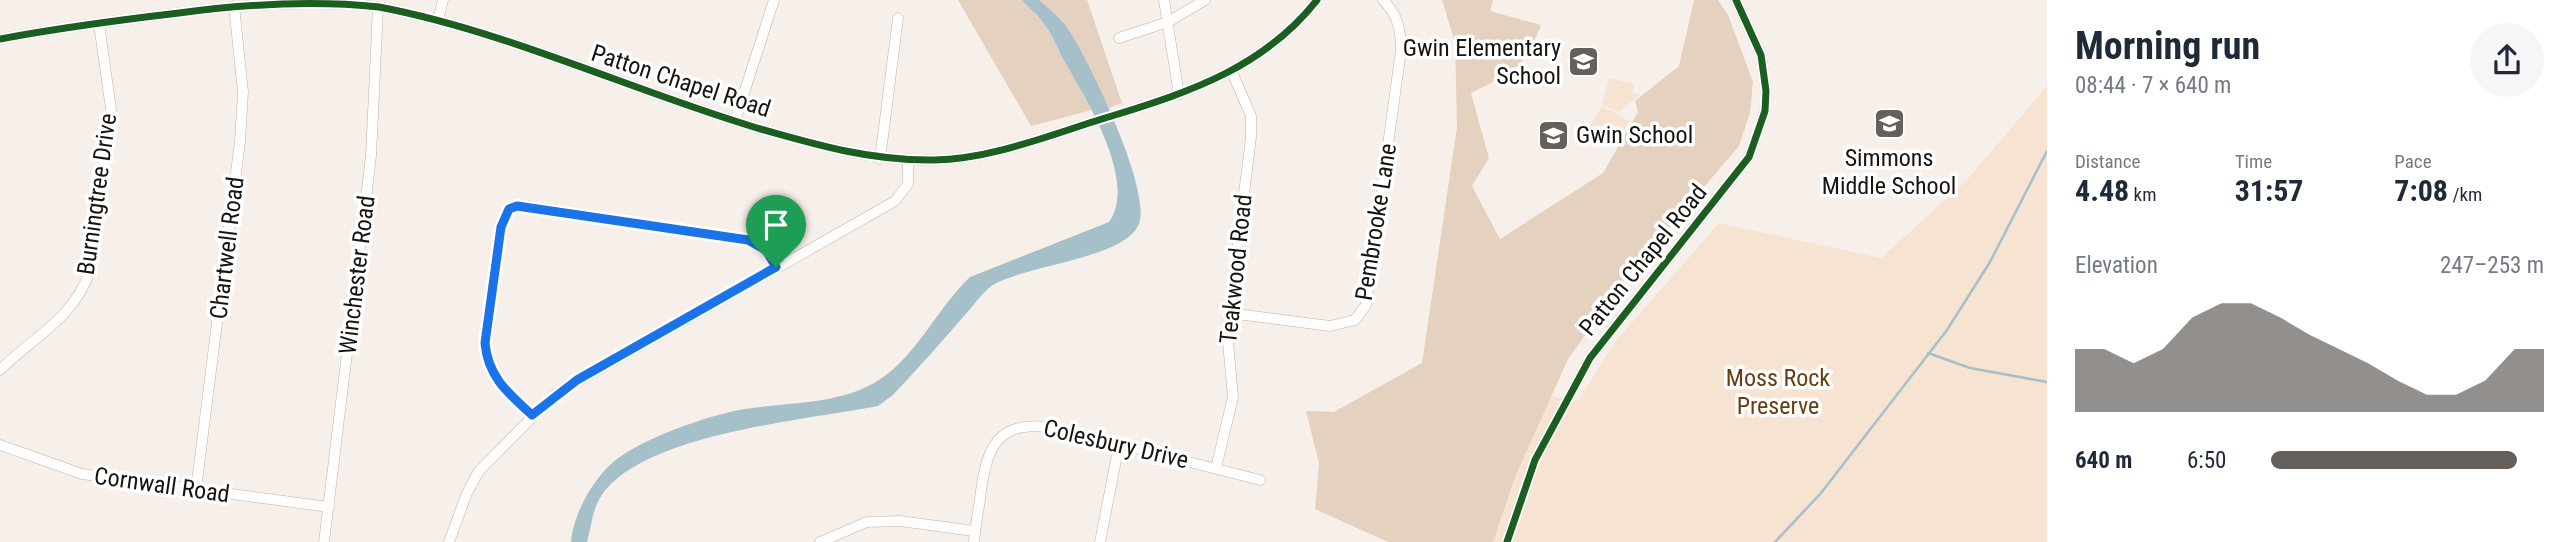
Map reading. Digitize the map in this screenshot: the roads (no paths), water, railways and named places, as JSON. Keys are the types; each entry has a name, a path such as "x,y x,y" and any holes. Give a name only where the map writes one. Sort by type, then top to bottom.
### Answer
{"street":[{"path":"438,20 443,0"},
{"path":"736,121 774,0"},
{"path":"1164,0 1179,95"},
{"path":"1119,38 1168,22 1206,0"},
{"name":"Patton Chapel Road","path":"0,39 201,5 333,1 378,6 438,20 736,121 835,151 880,159 908,160 973,156 1179,95 1232,72 1277,41 1317,0"},
{"name":"Pembrooke Lane","path":"1229,313 1330,326 1354,320 1366,305 1401,50 1401,32 1396,16 1383,0"},
{"name":"Patton Chapel Road","path":"1507,542 1535,460 1590,358 1749,157 1765,111 1766,91 1761,55 1736,0"},
{"name":"Chartwell Road","path":"196,489 240,141 243,92 234,6"},
{"name":"Winchester Road","path":"324,542 371,156 378,6"},
{"path":"880,159 898,18"},
{"name":"Burningtree Drive","path":"0,370 19,351 61,320 84,289 89,273 111,108 100,24"},
{"name":"Teakwood Road","path":"1216,468 1233,397 1226,344 1251,116 1232,72"},
{"path":"449,542 467,493 479,471 532,415 577,380 895,201 908,184 908,160"},
{"path":"532,415 498,383 487,360 485,343 501,227 509,209 528,206 748,240 766,250 776,267"},
{"name":"Colesbury Drive","path":"974,542 986,458 996,442 1012,430 1036,425 1260,480"},
{"name":"Cornwall Road","path":"0,444 82,474 329,507"},
{"path":"1100,542 1119,444"},
{"path":"820,542 867,522 900,521 975,531"}],"water":[{"path":"1022,0 1039,0 1056,15 1066,26 1088,65 1128,157 1141,210 1138,226 1128,237 1113,246 993,285 893,395 878,406 768,424 685,445 648,459 618,478 599,500 587,542 571,542 575,521 591,489 612,463 639,445 675,429 713,417 745,409 827,399 874,383 902,361 970,277 1109,222 1116,205 1117,185 1106,141 1050,33"}],"waterway":[{"path":"1775,542 1821,493 1947,330 1990,262 2047,151"},
{"path":"1928,353 1970,368 2047,382"}],"place":[{"name":"Gwin Elementary School","path":"1584,62"},
{"name":"Simmons Middle School","path":"1889,124"},
{"name":"Gwin School","path":"1553,135"}],"park label":[{"name":"Moss Rock Preserve","path":"1778,392"}]}
